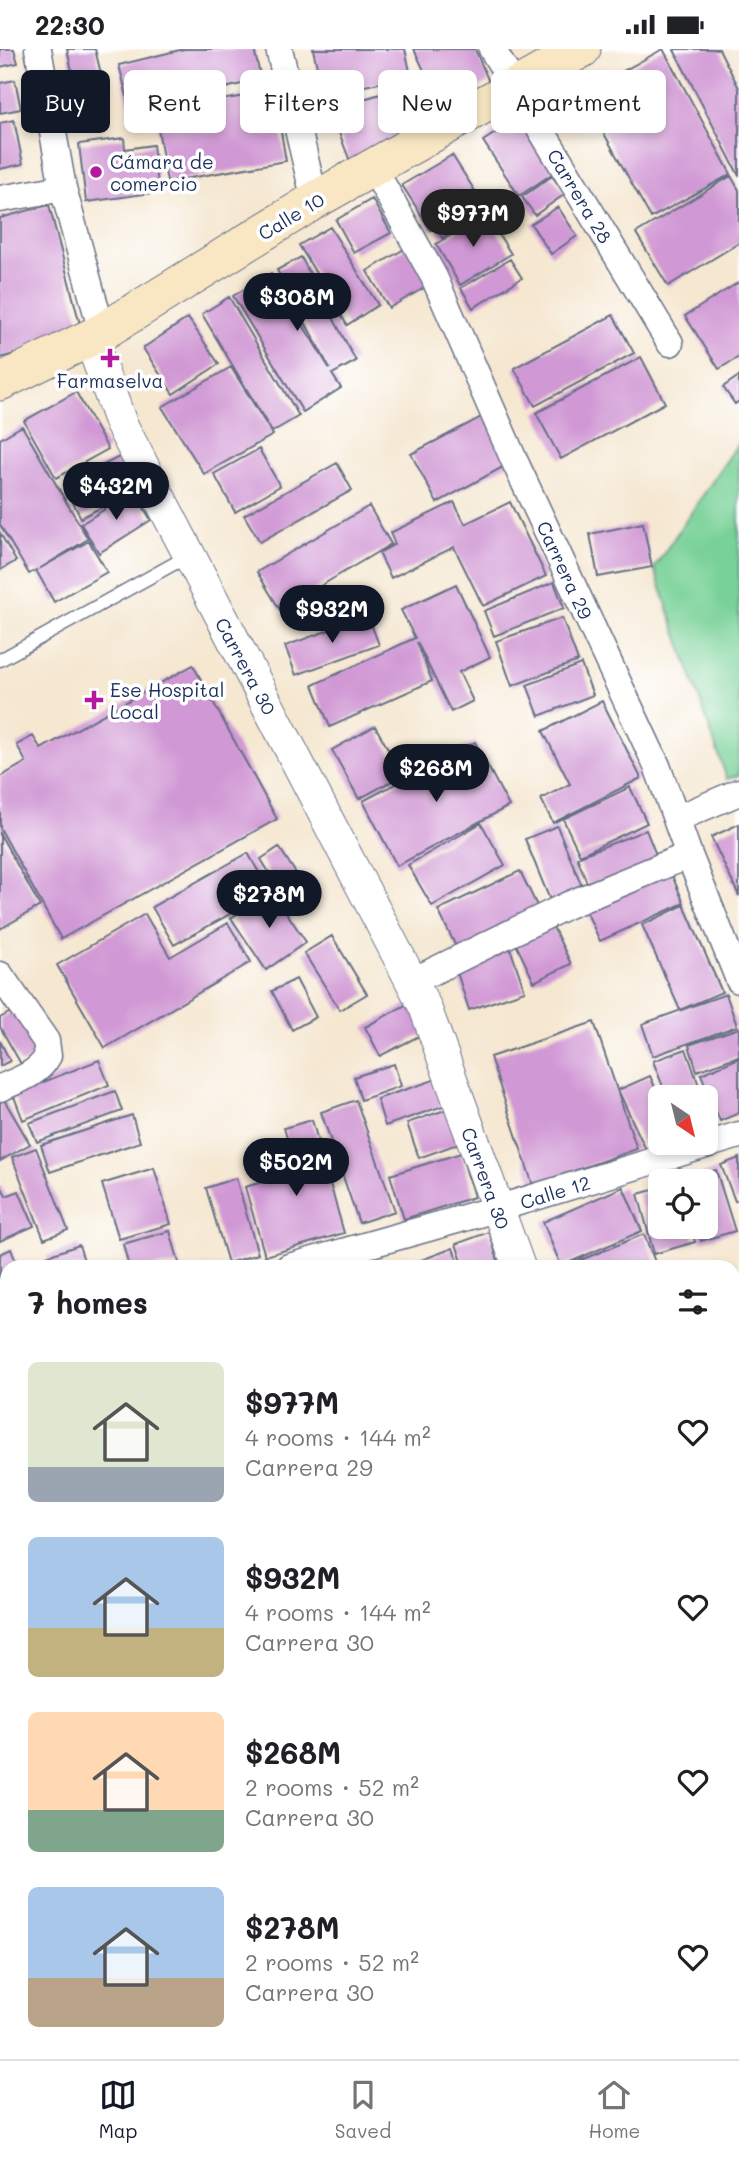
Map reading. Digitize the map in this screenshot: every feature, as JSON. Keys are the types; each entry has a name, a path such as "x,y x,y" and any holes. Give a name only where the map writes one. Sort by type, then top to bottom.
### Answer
{"main road":[{"name":"Calle 10","path":"543,70 582,49"},
{"name":"Calle 10","path":"0,382 102,332 317,199 374,169 491,100"}],"street":[{"name":"Carrera 30","path":"38,49 63,188 102,332 93,346 121,424 425,1007 516,1260"},
{"path":"279,49 311,184 317,199"},
{"name":"Carrera 28","path":"492,49 504,70"},
{"name":"Carrera 28","path":"543,133 670,343"},
{"name":"Carrera 29","path":"374,169 435,277 514,460 657,766 739,980"},
{"path":"0,199 63,188"},
{"path":"676,819 739,792"},
{"path":"411,982 568,905 689,855"},
{"path":"0,975 46,1041 48,1056 43,1066 32,1074 0,1088"},
{"name":"Calle 12","path":"314,1260 496,1209 739,1135"}],"lane":[{"path":"0,660 188,556"}],"green space":[{"path":"739,442 739,775 727,779 654,568"}],"building":[{"path":"0,49 14,49 18,63 0,67"},
{"path":"67,49 95,49 100,70 72,70"},
{"path":"184,49 254,49 259,70 240,70 240,84 226,88 226,70 124,70 124,85 119,65"},
{"path":"313,49 405,49 410,70 378,70 378,83 364,86 364,70 318,70"},
{"path":"414,49 475,49 489,82 477,88 477,70 424,70"},
{"path":"663,49 731,174 651,218 604,133 666,133 666,70 625,70"},
{"path":"719,49 739,88 739,176 674,50"},
{"path":"15,80 21,109 0,113 0,83"},
{"path":"378,95 378,133 418,133 353,169 339,133 364,133 364,99"},
{"path":"240,97 240,133 281,133 286,161 167,182 159,133 226,133 226,99"},
{"path":"14,120 23,164 0,169 0,123"},
{"path":"496,133 529,133 555,172 519,196 483,141"},
{"path":"124,138 125,149 153,145 159,192 86,202 79,144"},
{"path":"452,155 480,199 431,230 402,185"},
{"path":"552,176 565,194 535,215 522,197"},
{"path":"731,176 739,190 739,243 668,286 636,233"},
{"path":"372,199 391,233 354,253 336,220"},
{"path":"49,205 83,336 0,358 0,218"},
{"path":"558,207 577,236 551,254 531,224"},
{"path":"469,208 475,216 442,238 437,230"},
{"path":"486,214 511,254 460,285 436,244"},
{"path":"330,227 378,305 347,325 299,245"},
{"path":"406,248 429,285 389,308 367,271"},
{"path":"301,257 356,361 332,374 341,388 303,412 233,296 271,273 330,369 277,270"},
{"path":"510,259 522,278 473,308 461,288"},
{"path":"739,282 739,357 719,369 685,316"},
{"path":"229,297 299,416 272,432 202,314"},
{"path":"613,315 634,353 535,406 514,368"},
{"path":"188,318 219,364 173,394 143,348"},
{"path":"641,357 665,403 561,459 536,413"},
{"path":"231,367 273,435 204,474 162,407"},
{"path":"739,376 739,401 735,404 723,387"},
{"path":"76,392 108,449 56,478 24,421"},
{"path":"487,414 512,462 437,503 411,454"},
{"path":"22,426 88,539 39,569 89,541 107,572 54,602 36,570 29,574 0,525 0,439"},
{"path":"259,449 280,486 235,512 214,474"},
{"path":"123,455 140,487 81,518 64,485"},
{"path":"337,463 352,490 260,542 244,515"},
{"path":"134,491 151,520 99,553 81,524"},
{"path":"454,502 465,524 510,502 546,576 483,606 454,547 391,578 379,553 395,544 390,533"},
{"path":"369,506 391,544 280,610 257,572"},
{"path":"643,523 652,567 598,577 590,534"},
{"path":"0,533 16,561 0,570"},
{"path":"554,582 564,608 494,636 484,611"},
{"path":"456,584 490,657 459,672 473,701 451,712 417,642 432,681 330,727 313,685 415,638 401,610"},
{"path":"368,616 379,645 296,675 285,646"},
{"path":"562,618 578,661 512,686 496,641"},
{"path":"581,664 593,695 539,716 527,685"},
{"path":"193,665 277,819 61,939 0,828 0,777 26,762 17,745 33,736 41,749"},
{"path":"602,701 641,778 553,823 541,799 570,784 543,731"},
{"path":"375,726 403,775 359,799 332,750"},
{"path":"475,742 509,806 397,866 363,801"},
{"path":"630,787 647,823 580,855 563,819"},
{"path":"481,823 505,865 432,906 408,865"},
{"path":"739,824 739,896 711,837"},
{"path":"557,826 584,891 552,905 525,839"},
{"path":"646,830 658,860 589,888 577,857"},
{"path":"0,834 40,906 0,929"},
{"path":"279,847 306,889 286,901 261,859"},
{"path":"248,853 270,892 174,945 152,907"},
{"path":"669,869 684,903 600,941 584,907"},
{"path":"520,871 541,914 459,953 438,910"},
{"path":"272,891 306,942 266,970 231,918"},
{"path":"684,905 722,992 680,1010 642,925"},
{"path":"145,914 170,957 228,923 251,962 105,1048 57,965"},
{"path":"552,925 571,964 534,982 515,942"},
{"path":"332,936 367,994 340,1010 304,953"},
{"path":"510,948 525,991 469,1010 455,966"},
{"path":"296,979 316,1017 292,1030 272,991"},
{"path":"726,994 737,1026 653,1056 642,1024"},
{"path":"411,1002 427,1032 380,1056 365,1027"},
{"path":"18,1008 42,1053 21,1064 0,1027 0,1018"},
{"path":"594,1022 637,1149 533,1185 490,1057"},
{"path":"739,1028 739,1056 697,1071 689,1045"},
{"path":"0,1041 10,1061 0,1066"},
{"path":"686,1049 699,1085 662,1085 653,1061"},
{"path":"739,1058 739,1113 720,1121 718,1085 705,1085 701,1074"},
{"path":"99,1060 109,1085 23,1120 13,1094"},
{"path":"394,1064 401,1086 361,1100 354,1077"},
{"path":"650,1076 654,1085 648,1085 648,1152 647,1152 618,1090"},
{"path":"437,1079 446,1105 385,1126 377,1099"},
{"path":"115,1091 122,1111 37,1142 29,1123"},
{"path":"3,1098 30,1144 0,1161 0,1100"},
{"path":"356,1100 395,1211 359,1223 321,1112"},
{"path":"448,1109 460,1143 419,1158 407,1123"},
{"path":"132,1115 140,1142 50,1172 41,1145"},
{"path":"312,1120 344,1233 265,1256 245,1187 297,1172 284,1128"},
{"path":"36,1148 68,1230 44,1239 12,1157"},
{"path":"461,1153 474,1197 404,1219 390,1175"},
{"path":"739,1158 739,1200 735,1201 721,1165"},
{"path":"154,1168 171,1224 119,1239 102,1184"},
{"path":"718,1176 735,1231 718,1236"},
{"path":"236,1178 258,1254 227,1260 206,1188"},
{"path":"0,1183 6,1196 19,1191 34,1226 0,1241"},
{"path":"623,1187 642,1231 575,1260 559,1260 543,1222"},
{"path":"648,1191 648,1232 638,1194"},
{"path":"170,1231 178,1260 127,1260 123,1244"},
{"path":"489,1232 498,1260 462,1260 456,1244"},
{"path":"644,1234 654,1260 581,1260"},
{"path":"650,1239 694,1239 695,1242 654,1254"},
{"path":"79,1245 84,1260 48,1260 47,1256"},
{"path":"453,1248 457,1260 421,1260"},
{"path":"11,1249 15,1260 0,1260 0,1254"}],"place":[{"name":"Cámara de comercio","path":"96,172"},
{"name":"Farmaselva","path":"110,358"},
{"name":"Ese Hospital Local","path":"94,700"}]}
